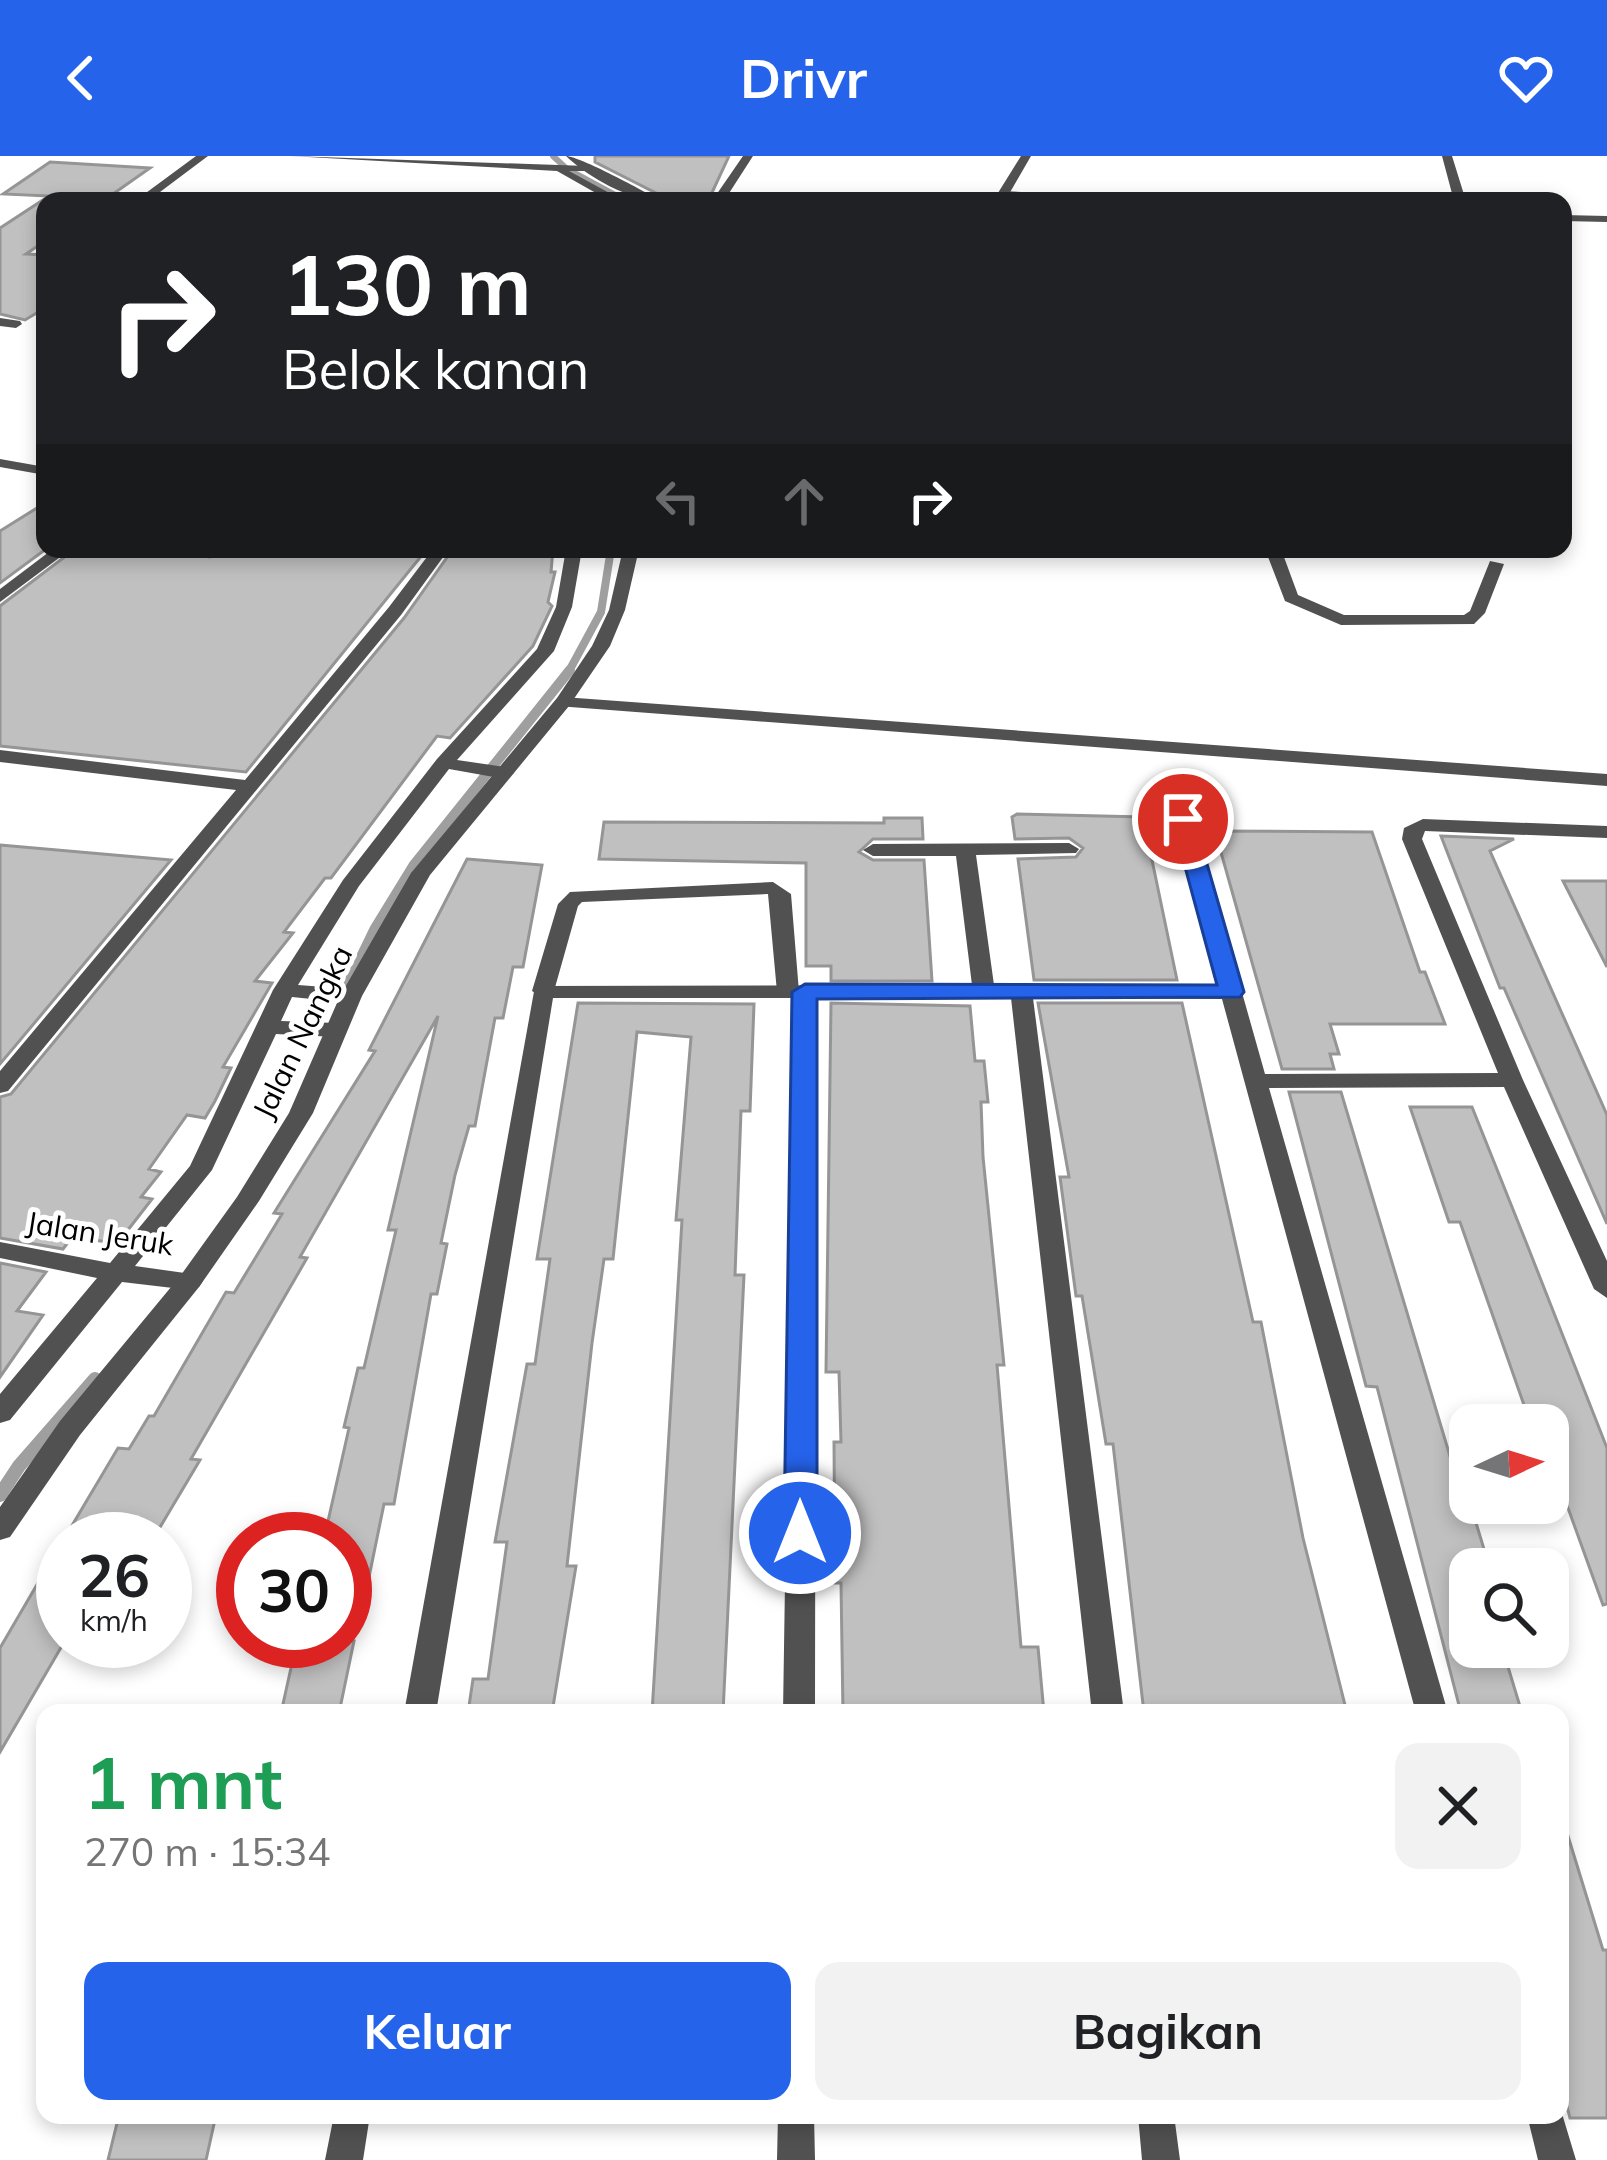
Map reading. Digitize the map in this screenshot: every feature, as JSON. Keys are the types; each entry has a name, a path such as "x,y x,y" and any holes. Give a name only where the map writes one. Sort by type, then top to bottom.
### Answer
{"street":[{"path":"153,192 203,156"},
{"path":"295,156 582,169 635,192"},
{"path":"571,156 582,169"},
{"path":"724,192 748,156"},
{"path":"1005,192 1026,156"},
{"path":"1447,156 1457,192"},
{"path":"557,168 601,192"},
{"path":"1572,218 1607,219"},
{"path":"0,322 16,324"},
{"path":"0,463 36,469"},
{"path":"0,597 50,558"},
{"path":"0,1086 434,558"},
{"path":"0,1413 124,1274 216,1143 290,991 350,884 545,651 564,607 572,558"},
{"name":"Jalan Nangka","path":"0,1529 70,1428 247,1201 301,1113 348,996 421,873 498,772 563,703 601,646 617,610 629,558"},
{"path":"1276,558 1291,598 1341,620 1468,620 1477,614 1496,564"},
{"path":"563,703 1607,780"},
{"path":"0,756 250,786"},
{"path":"449,764 498,772"},
{"path":"1183,819 1429,1704"},
{"path":"1607,832 1414,828 1412,838 1512,1080 1607,1289"},
{"path":"873,850 1069,849"},
{"path":"965,850 984,992"},
{"path":"422,1704 543,991 568,904 577,896 773,888 781,894 796,992 799,1704"},
{"path":"290,991 348,996"},
{"path":"543,991 1232,992"},
{"path":"1022,992 1107,1704"},
{"path":"273,1027 334,1029"},
{"path":"1255,1081 1512,1080"},
{"name":"Jalan Jeruk","path":"0,1250 124,1274 187,1280"},
{"path":"344,2160 350,2124"},
{"path":"796,2124 796,2160"},
{"path":"1157,2124 1161,2160"},
{"path":"1547,2124 1557,2160"}],"building":[{"path":"595,156 729,156 712,192 654,192 595,162"},
{"path":"50,162 150,168 116,192 3,194"},
{"path":"36,204 36,247 26,254 36,255 36,313 25,320 0,314 0,228"},
{"path":"36,509 36,556 0,583 0,531"},
{"path":"63,558 420,558 246,772 0,746 0,606"},
{"path":"447,558 552,558 551,572 555,572 548,602 552,606 533,646 450,738 437,736 331,878 325,878 284,932 293,933 255,981 272,983 223,1067 231,1068 215,1101 205,1118 187,1115 149,1169 161,1172 141,1197 152,1199 117,1244 73,1236 63,1249 0,1238 0,1097 11,1094 404,618"},
{"path":"1012,817 1143,817 1177,980 1034,980 1018,859 1076,857 1083,848 1069,838 1015,839"},
{"path":"884,818 922,818 923,839 873,839 859,852 873,860 924,860 932,981 831,981 831,966 806,966 806,863 599,859 604,822 884,823"},
{"path":"1215,831 1372,832 1420,972 1425,972 1445,1024 1330,1024 1339,1054 1330,1054 1334,1069 1282,1069"},
{"path":"1441,836 1514,839 1490,851 1607,1115 1607,1224 1504,988 1500,988"},
{"path":"0,845 171,860 0,1064"},
{"path":"467,859 542,865 523,967 513,967 503,1018 495,1018 475,1126 469,1126 455,1175 441,1243 447,1244 437,1294 431,1294 394,1504 384,1504 372,1562 372,1512 330,1512 349,1428 344,1427 358,1368 364,1368 396,1230 388,1230 438,1016 300,1257 307,1258 191,1459 200,1460 169,1512 80,1512 118,1448 129,1449 149,1416 154,1416 226,1292 234,1293 282,1214 274,1213 375,1051 369,1050"},
{"path":"1563,881 1607,881 1607,967"},
{"path":"578,1003 754,1004 750,1111 741,1111 735,1275 744,1275 723,1704 653,1704 682,1220 676,1220 691,1037 637,1032 613,1259 604,1259 592,1343 567,1566 576,1566 553,1704 469,1704 473,1679 488,1679 507,1542 495,1542 527,1364 535,1364 550,1259 537,1259"},
{"path":"831,1003 970,1006 975,1061 984,1061 988,1102 981,1102 983,1157 1004,1365 997,1365 1021,1647 1038,1647 1043,1704 843,1704 841,1583 835,1583 834,1442 841,1442 839,1372 826,1372"},
{"path":"1038,1003 1182,1003 1253,1322 1261,1322 1303,1538 1345,1704 1143,1704 1113,1444 1106,1444 1082,1296 1076,1296 1060,1177 1069,1177"},
{"path":"1289,1092 1341,1092 1449,1453 1449,1524 1476,1524 1484,1548 1449,1548 1449,1666 1377,1387 1366,1386"},
{"path":"1410,1107 1472,1107 1526,1242 1607,1448 1607,1604 1603,1605 1569,1511 1569,1404 1524,1404 1460,1222 1449,1222"},
{"path":"0,1263 46,1272 17,1311 43,1315 0,1377"},
{"path":"36,1586 36,1668 49,1668 0,1752 0,1648"},
{"path":"291,1668 348,1668 341,1704 283,1704"},
{"path":"1449,1668 1508,1668 1519,1704 1459,1704"},
{"path":"1569,1839 1603,1950 1607,1950 1607,2118 1570,2118"},
{"path":"117,2124 214,2124 206,2160 108,2160"}],"waterway":[{"path":"553,156 609,192"},
{"path":"569,671 601,612 610,558"},
{"path":"344,992 413,866 569,671"},
{"path":"0,1495 19,1466 95,1379"}],"route":[{"path":"800,1533 805,992 1232,992 1183,819"}]}
